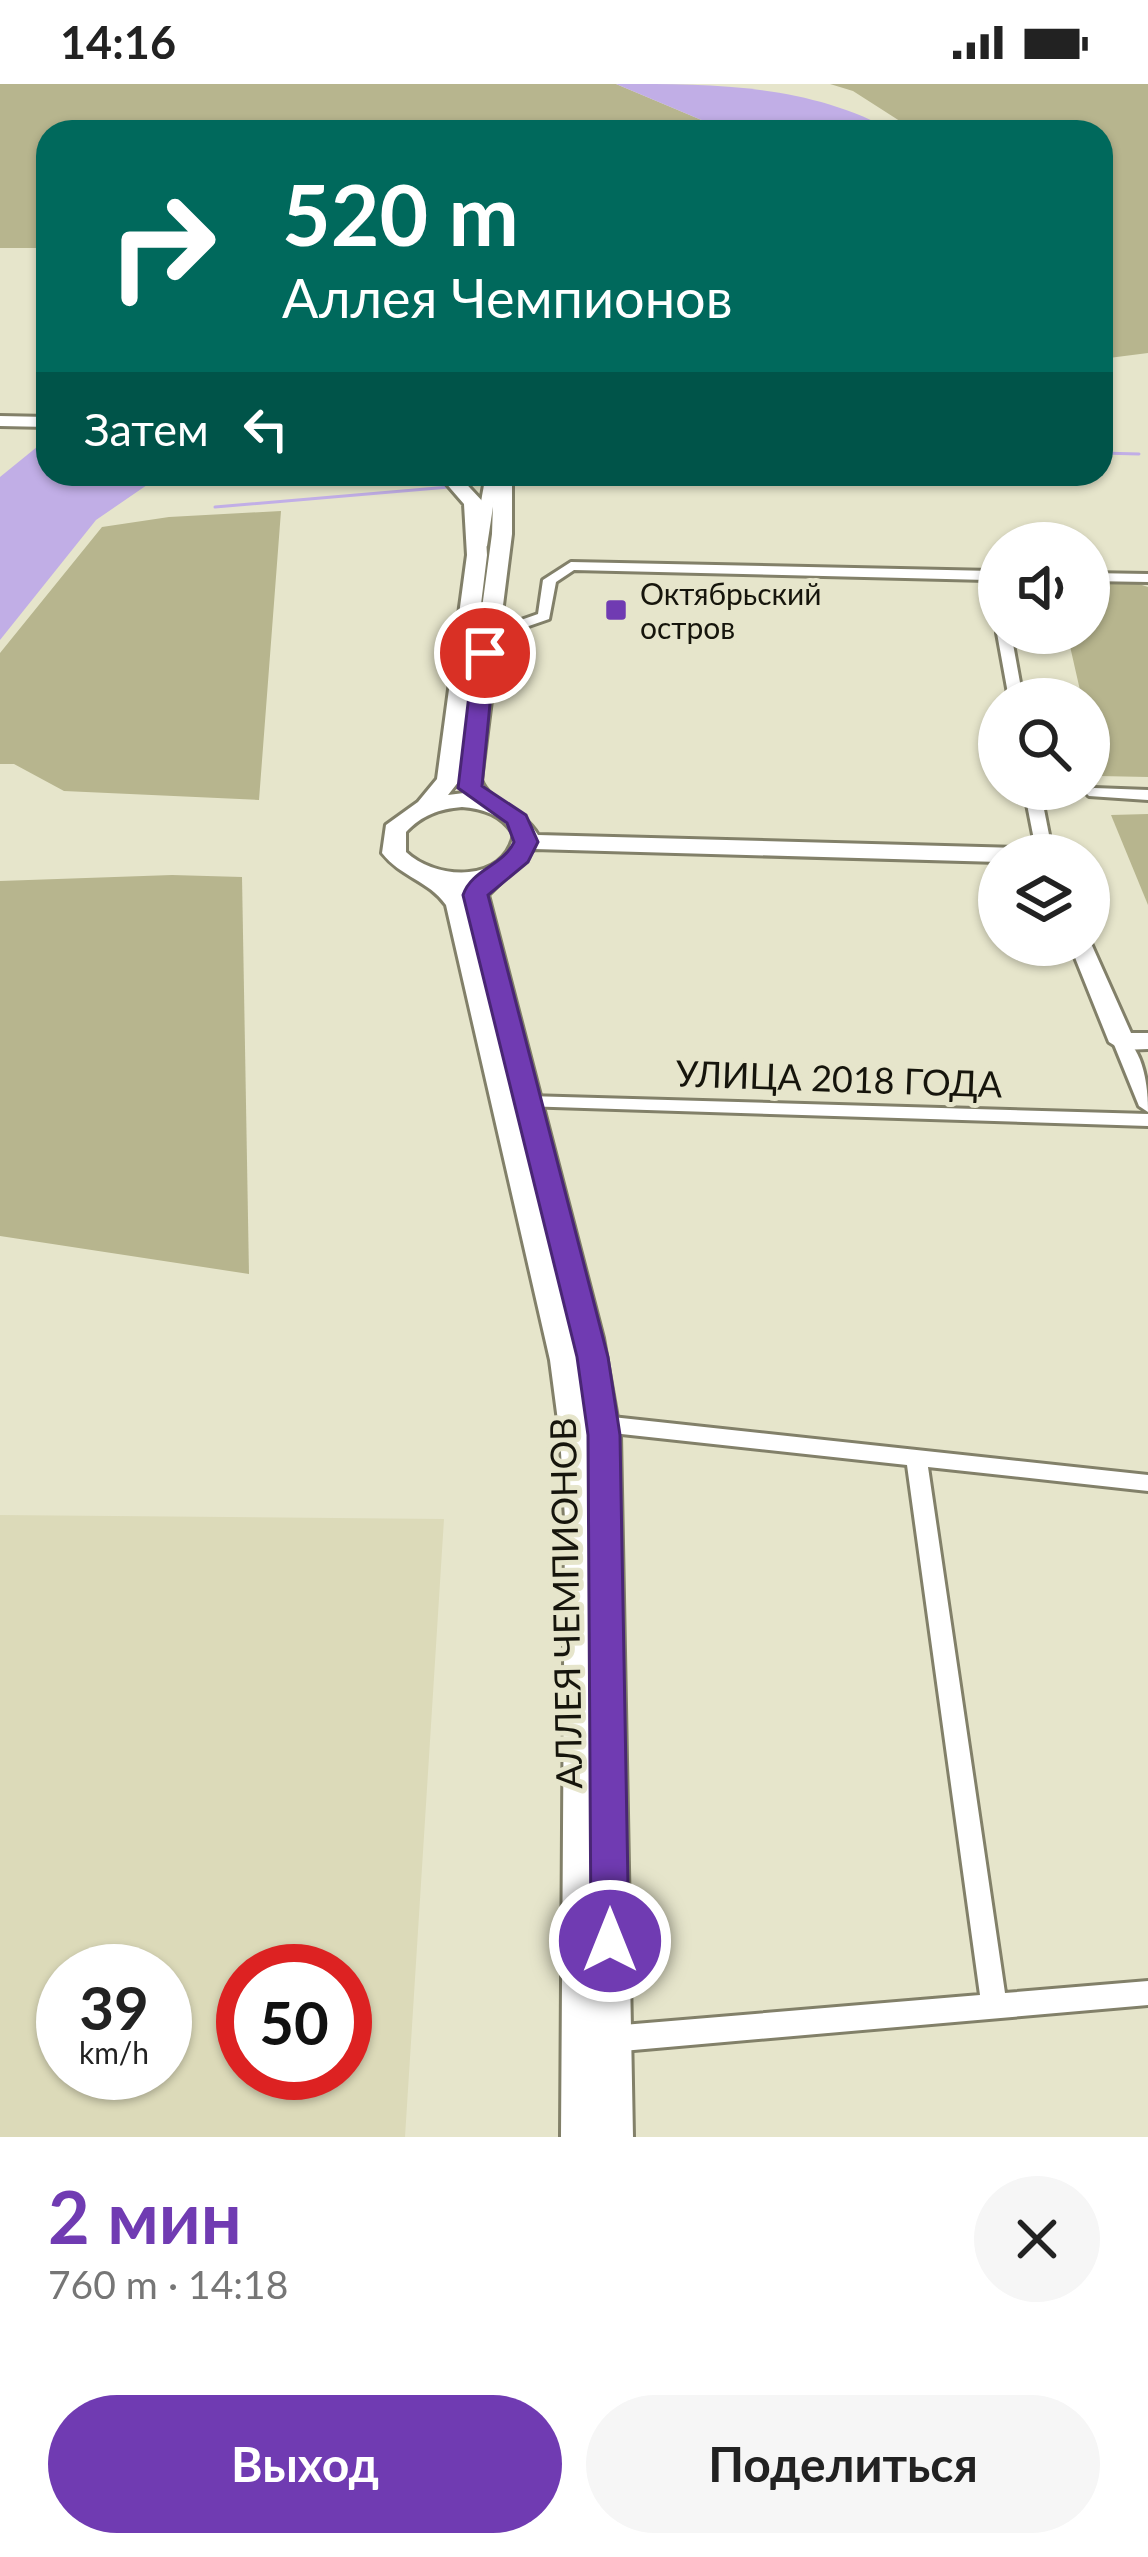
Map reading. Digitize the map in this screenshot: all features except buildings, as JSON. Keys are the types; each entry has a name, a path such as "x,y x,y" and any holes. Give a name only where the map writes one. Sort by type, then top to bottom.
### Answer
{"main road":[{"path":"0,421 36,422"},
{"path":"0,431 36,431"},
{"path":"459,486 474,502 478,555 448,780 427,806 399,823 391,845 406,866 440,879 492,874 519,857 526,842 517,820 470,788 502,534 503,486"},
{"path":"427,806 464,801 489,805"},
{"path":"526,842 978,854"},
{"name":"АЛЛЕЯ ЧЕМПИОНОВ","path":"492,874 478,885 476,895 592,1357 603,1424 613,2137"},
{"name":"АЛЛЕЯ ЧЕМПИОНОВ","path":"440,879 458,904 561,1342 575,1425 581,1520 581,2137"},
{"path":"1093,966 1135,1042"}],"street":[{"path":"478,555 490,486"},
{"path":"489,623 523,624 544,616 550,580 571,566 978,576"},
{"path":"1110,578 1148,578"},
{"path":"1110,794 1148,795"},
{"path":"1135,1042 1148,1106"},
{"name":"УЛИЦА 2018 ГОДА","path":"528,1102 1148,1120"},
{"path":"603,1424 1148,1483"},
{"path":"916,1457 994,2006"},
{"path":"611,2039 1148,1993"}],"shaded area":[{"path":"0,84 616,84 702,120 36,120 36,248 0,248"},
{"path":"616,84 761,90 829,104 870,120 702,120"},
{"path":"830,84 1148,84 1148,353 1113,357 1113,120 898,120 853,91"},
{"path":"36,448 36,486 146,486 96,520 0,640 0,477"},
{"path":"281,511 259,800 64,791 14,764 0,764 0,653 102,527 169,517"},
{"path":"1110,582 1148,587 1148,777 1110,776 1110,678 1077,678 1072,654 1110,654"},
{"path":"1148,814 1148,905 1111,815"},
{"path":"242,877 249,1274 0,1236 0,881"},
{"path":"0,1515 444,1519 405,2137 0,2137"}],"waterway":[{"path":"1113,453 1139,454"},
{"path":"215,507 449,487"}],"place":[{"name":"Октябрьский остров","path":"616,610"}],"route":[{"path":"485,653 470,788 517,820 526,842 519,857 478,885 476,895 592,1357 604,1435 610,1941"}]}
